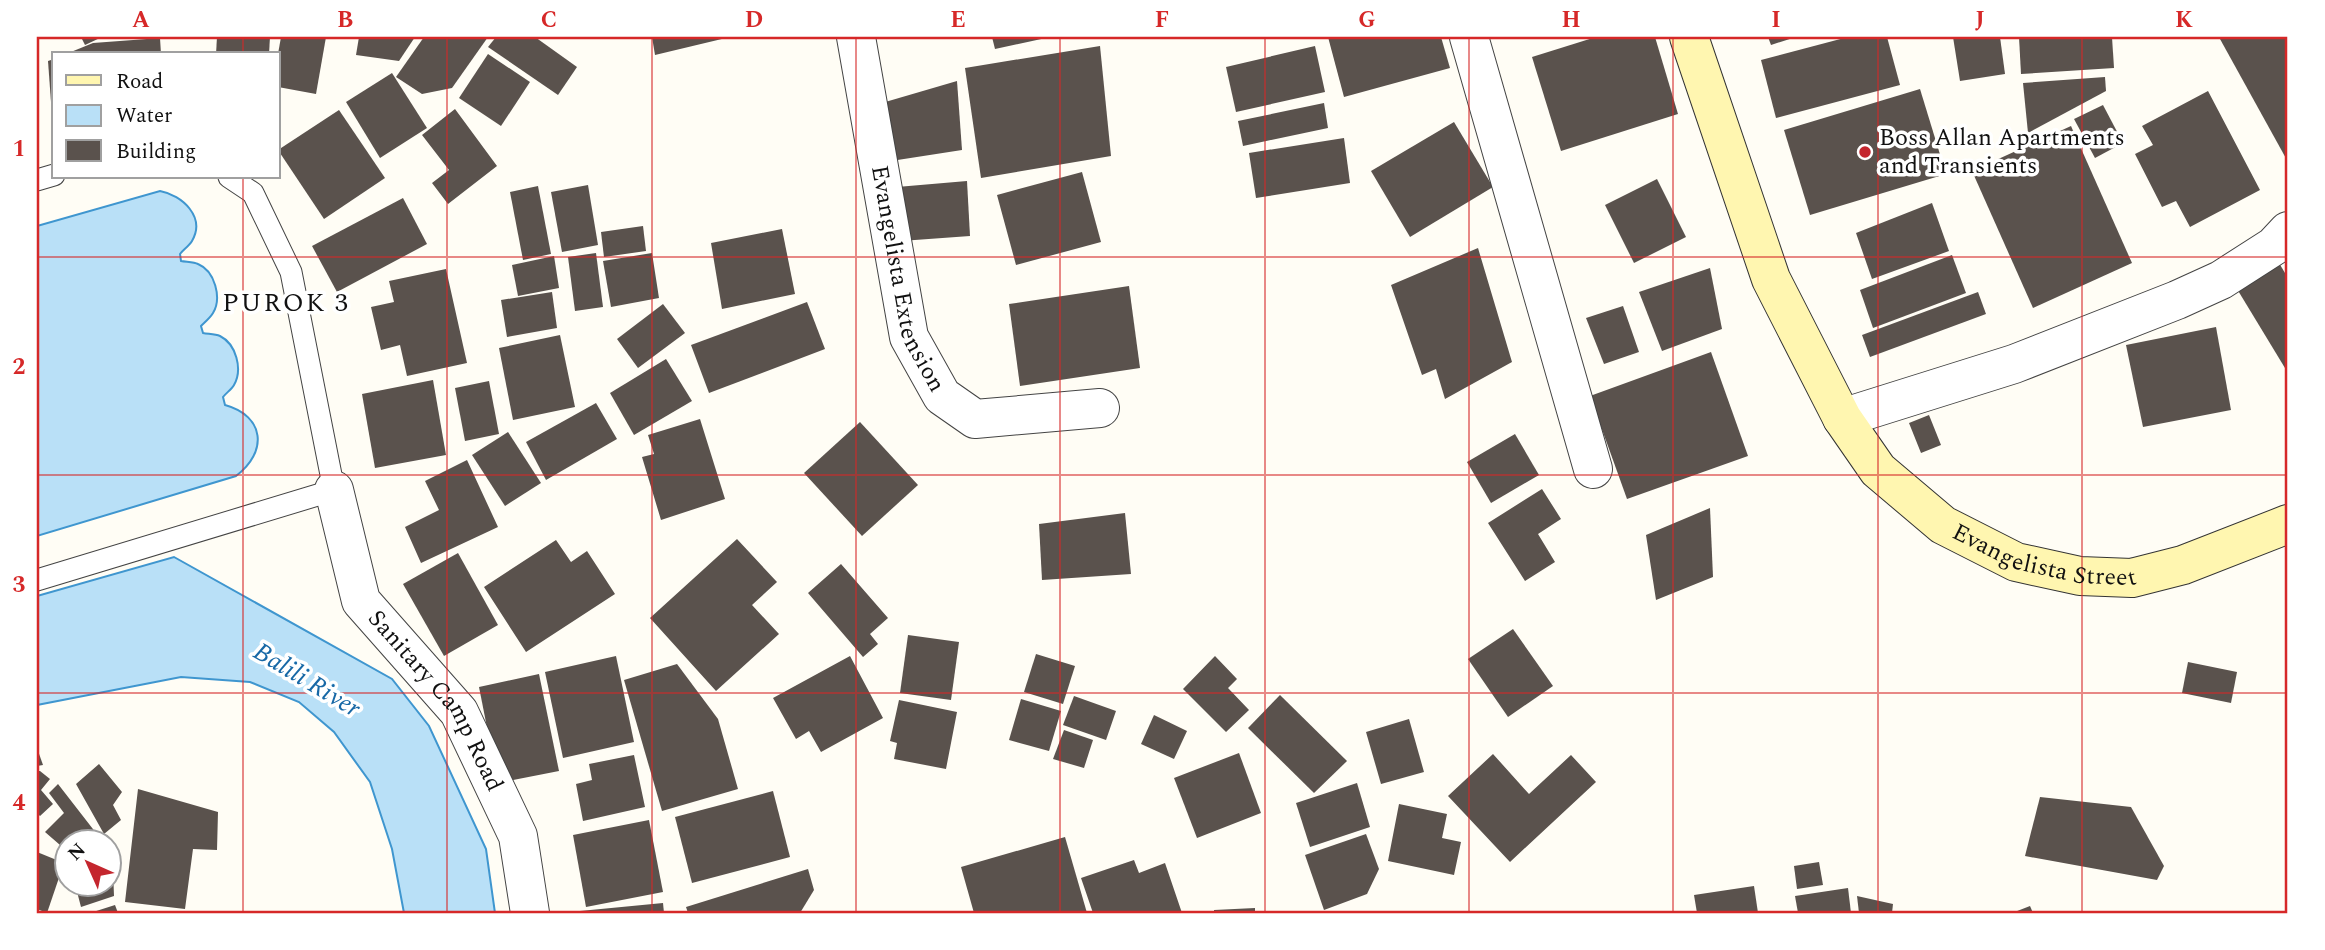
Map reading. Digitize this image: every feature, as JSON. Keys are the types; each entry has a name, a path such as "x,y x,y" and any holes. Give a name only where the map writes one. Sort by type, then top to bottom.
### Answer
{"street":[{"name":"Evangelista Extension","path":"856,37 909,337 942,396 975,419 1100,408"},
{"path":"1469,37 1593,469"},
{"name":"Evangelista Street","path":"1689,37 1771,279 1842,418 1878,470 1943,525 2016,562 2080,576 2132,578 2183,565 2288,524"},
{"path":"1842,418 2014,364 2177,300 2221,281 2274,246 2288,231"},
{"name":"Sanitary Camp Road","path":"334,490 361,601 460,712 518,836 530,913"}],"lane":[{"path":"37,580 334,490 291,272 253,193 230,178"}],"water":[{"path":"160,191 183,202 194,216 196,232 191,243 180,254 181,261 198,264 209,272 213,279 217,293 216,307 201,326 203,333 220,336 234,351 238,365 237,379 223,397 225,405 248,417 258,436 257,446 246,467 236,476 37,536 37,226"},
{"name":"Balili River","path":"174,557 392,679 429,726 486,849 495,913 404,913 392,849 370,782 334,732 299,702 250,682 181,677 37,705 37,596"}],"building":[{"path":"81,37 102,37 85,45"},
{"path":"217,37 270,37 269,52 216,52"},
{"path":"281,37 326,37 316,94 280,87 278,52"},
{"path":"359,37 415,37 399,61 356,55"},
{"path":"424,37 488,37 452,88 422,94 396,77"},
{"path":"496,37 535,37 577,67 558,95 488,47"},
{"path":"652,37 726,37 726,38 655,55"},
{"path":"992,37 1046,37 1046,38 995,49"},
{"path":"1328,37 1441,37 1450,68 1344,97"},
{"path":"1596,37 1655,37 1678,114 1561,151 1532,57"},
{"path":"1768,37 1796,37 1771,45"},
{"path":"1848,37 1887,37 1900,85 1776,118 1761,60"},
{"path":"1953,37 2000,37 2005,74 1960,81"},
{"path":"2019,37 2112,37 2114,68 2021,74"},
{"path":"2288,37 2288,162 2220,39"},
{"path":"160,38 161,52 71,52 93,43"},
{"path":"1100,46 1111,156 981,178 965,68"},
{"path":"1315,46 1325,92 1236,112 1226,67"},
{"path":"488,54 530,82 501,126 459,98"},
{"path":"52,60 52,102 51,102 48,61"},
{"path":"392,73 427,128 380,158 346,102"},
{"path":"2105,77 2106,91 2028,133 2023,83"},
{"path":"957,81 962,150 891,161 875,105"},
{"name":"Boss Allan Apartments and Transients","path":"1920,89 1946,174 1810,215 1784,130"},
{"path":"2208,91 2260,190 2190,227 2176,201 2162,207 2135,154 2153,145 2142,126"},
{"path":"1324,103 1328,128 1243,146 1238,121"},
{"path":"2103,105 2123,143 2095,158 2074,119"},
{"path":"455,109 497,166 448,204 432,183 449,170 422,135"},
{"path":"339,110 385,178 324,219 280,153 280,149"},
{"path":"1454,122 1493,187 1410,237 1371,171"},
{"path":"2071,126 2132,263 2033,308 1972,171"},
{"path":"1344,138 1350,183 1256,198 1249,153"},
{"path":"1082,172 1101,242 1016,265 997,195"},
{"path":"1657,179 1686,237 1634,263 1605,205"},
{"path":"967,181 970,236 901,241 897,187"},
{"path":"588,185 598,245 562,252 551,192"},
{"path":"538,186 551,254 523,260 510,192"},
{"path":"403,198 427,244 337,292 312,246"},
{"path":"1932,203 1949,251 1872,279 1856,233"},
{"path":"643,226 646,251 604,257 601,232"},
{"path":"782,229 795,294 722,309 711,243"},
{"path":"1478,248 1512,362 1445,399 1436,369 1422,375 1391,285"},
{"path":"596,253 603,307 575,311 568,257"},
{"path":"652,253 659,298 611,307 603,261"},
{"path":"1952,255 1966,293 1873,328 1860,290"},
{"path":"554,256 559,288 518,296 512,265"},
{"path":"2276,258 2288,278 2288,373 2234,284"},
{"path":"1710,268 1722,329 1662,351 1639,292"},
{"path":"446,269 467,363 407,376 400,345 381,350 371,307 394,302 389,281"},
{"path":"1129,286 1140,368 1020,386 1009,304"},
{"path":"552,292 557,328 507,337 501,300"},
{"path":"1978,292 1986,314 1870,357 1862,335"},
{"path":"807,302 825,349 709,393 691,345"},
{"path":"663,304 685,333 638,368 617,339"},
{"path":"1623,306 1639,352 1604,364 1586,318"},
{"path":"2216,327 2231,410 2143,427 2126,345"},
{"path":"560,335 575,407 513,420 499,348"},
{"path":"1711,352 1748,456 1627,499 1590,396"},
{"path":"666,359 692,401 634,435 610,393"},
{"path":"433,380 446,455 375,468 362,394"},
{"path":"489,381 499,434 465,441 455,388"},
{"path":"596,403 617,439 546,480 526,442"},
{"path":"1929,415 1941,445 1921,453 1909,423"},
{"path":"700,419 725,499 661,520 642,457 654,454 648,435"},
{"path":"860,422 918,485 862,536 804,473"},
{"path":"508,432 541,483 505,506 472,455"},
{"path":"1515,434 1539,475 1491,503 1467,462"},
{"path":"467,460 498,527 421,563 405,527 439,510 425,481"},
{"path":"1542,489 1561,519 1538,534 1555,562 1525,581 1488,523"},
{"path":"1710,508 1713,577 1656,600 1646,535"},
{"path":"1125,513 1131,574 1042,580 1039,524"},
{"path":"737,539 777,582 752,605 779,634 716,691 650,618"},
{"path":"556,540 571,562 587,551 615,594 526,652 484,587"},
{"path":"458,553 498,625 444,656 403,584"},
{"path":"841,564 888,618 870,634 878,644 863,657 808,593"},
{"path":"1513,629 1553,686 1508,717 1468,659"},
{"path":"908,635 959,642 951,700 900,693"},
{"path":"1036,654 1075,666 1063,704 1024,692"},
{"path":"616,656 634,742 563,758 545,672"},
{"path":"850,656 883,718 821,752 809,731 796,739 773,698"},
{"path":"1215,656 1237,679 1228,688 1249,710 1226,732 1183,689"},
{"path":"2188,662 2237,672 2231,703 2182,693"},
{"path":"677,664 718,719 738,789 662,811 624,680"},
{"path":"539,674 559,771 498,783 479,687"},
{"path":"1280,695 1347,761 1314,793 1248,728"},
{"path":"1074,696 1116,711 1106,740 1063,725"},
{"path":"1021,699 1061,711 1049,751 1009,740"},
{"path":"899,700 957,712 946,769 894,759 897,743 890,741"},
{"path":"1154,715 1187,731 1174,759 1141,744"},
{"path":"1409,719 1424,772 1381,784 1366,732"},
{"path":"1064,730 1093,740 1084,768 1053,759"},
{"path":"37,748 43,765 37,766"},
{"path":"1239,753 1261,813 1197,838 1174,778"},
{"path":"1493,754 1529,794 1571,755 1596,782 1510,862 1448,796"},
{"path":"634,755 645,807 583,821 576,784 592,780 589,764"},
{"path":"99,764 122,792 113,805 121,820 111,828 101,828 76,784"},
{"path":"37,771 50,779 41,790 53,804 40,816 37,813"},
{"path":"1357,783 1370,827 1310,847 1296,803"},
{"path":"58,784 92,828 52,828 52,838 45,832 64,813 49,793"},
{"path":"138,789 218,812 217,850 193,849 185,909 125,902"},
{"path":"773,791 790,857 692,883 675,817"},
{"path":"2040,797 2131,807 2164,866 2157,880 2025,856"},
{"path":"1399,804 1447,814 1442,838 1461,842 1454,875 1388,861"},
{"path":"649,820 663,892 586,907 573,835"},
{"path":"1366,834 1379,869 1367,894 1324,910 1305,855"},
{"path":"1065,837 1087,913 974,913 961,867"},
{"path":"37,852 52,858 52,898 47,913 37,909"},
{"path":"1134,860 1139,873 1165,863 1182,913 1093,913 1081,878"},
{"path":"1819,862 1823,885 1797,889 1794,866"},
{"path":"808,869 814,890 800,913 688,913 686,907"},
{"path":"1754,886 1758,913 1697,913 1694,895"},
{"path":"1848,888 1851,913 1798,913 1795,896"},
{"path":"1857,896 1893,904 1892,913 1859,913"},
{"path":"79,898 108,898 81,907"},
{"path":"663,903 664,913 580,913 580,911"},
{"path":"115,905 118,913 90,913"},
{"path":"2030,906 2033,913 2012,913"},
{"path":"1255,908 1255,913 1214,913 1214,910"}],"place":[{"name":"Boss Allan Apartments and Transients","path":"1865,152"}],"district":[{"name":"PUROK 3","path":"286,303"}]}
